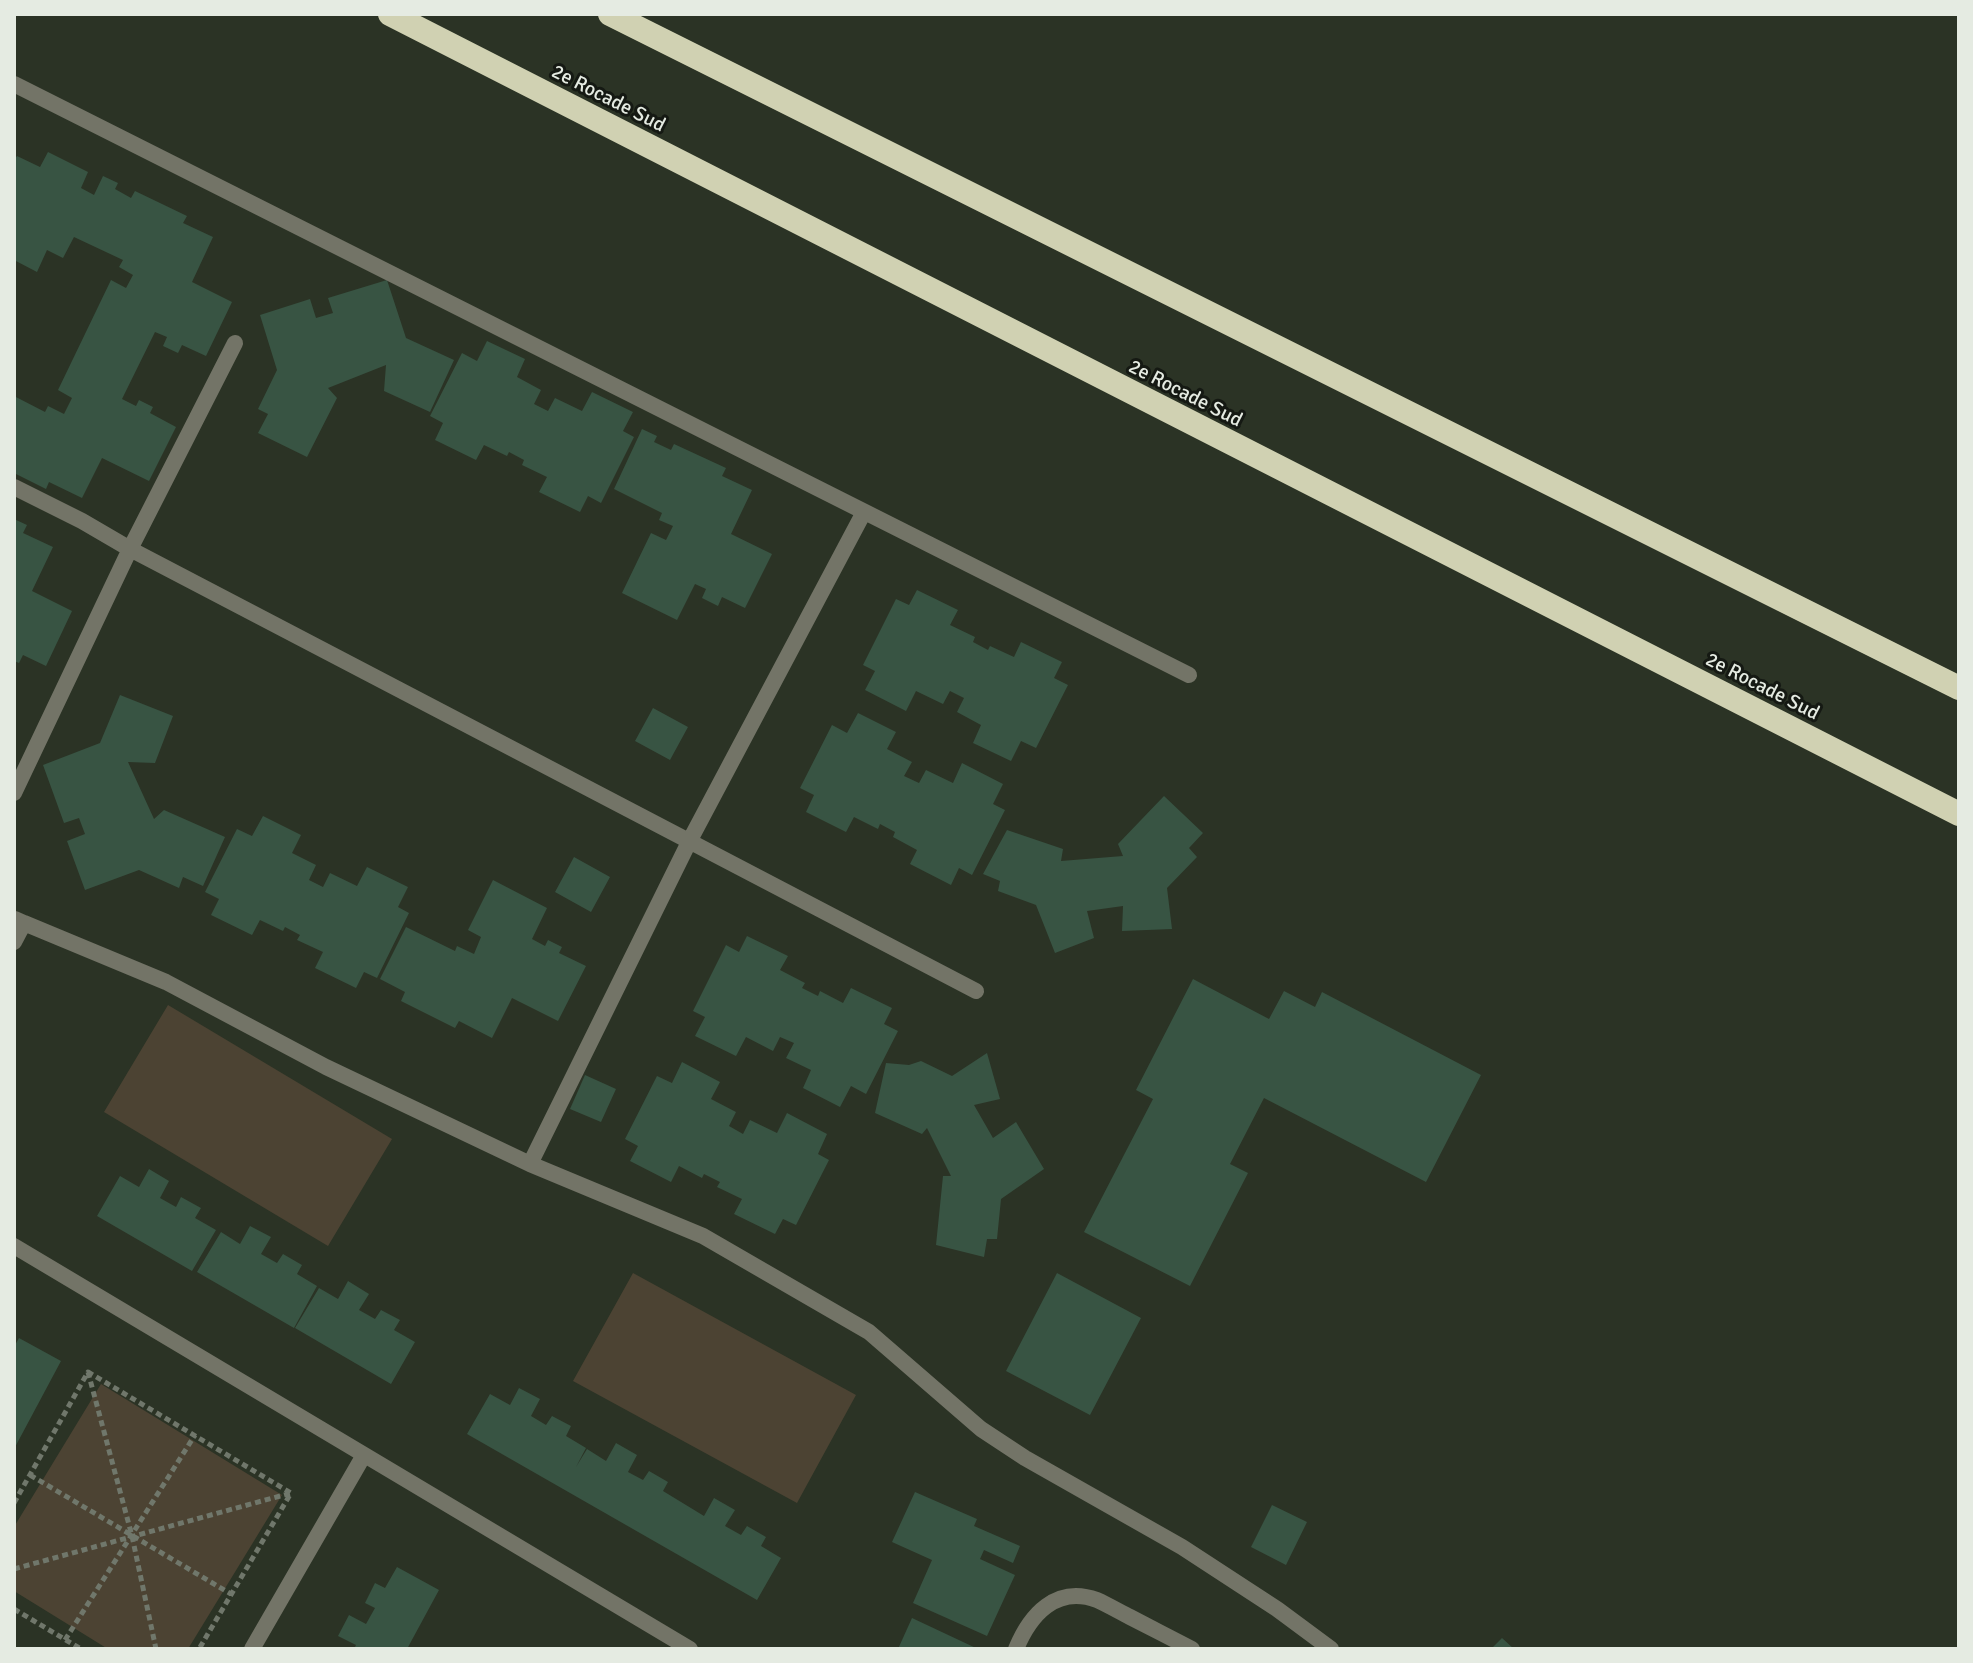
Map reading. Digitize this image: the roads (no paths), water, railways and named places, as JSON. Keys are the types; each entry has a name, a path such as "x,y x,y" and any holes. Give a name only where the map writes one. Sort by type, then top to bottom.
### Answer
{"highway":[{"name":"2e Rocade Sud","path":"390,14 1959,814"},
{"path":"610,14 1959,688"}],"street":[{"path":"14,84 1189,675"},
{"path":"14,793 130,549 235,343"},
{"path":"14,487 976,991"},
{"path":"530,1164 690,840 864,512"},
{"path":"14,942 19,921 166,982 326,1067 530,1164 703,1236 869,1332 981,1429 1025,1458 1182,1547 1277,1609 1331,1649"},
{"path":"14,1246 690,1649"},
{"path":"252,1649 364,1455"},
{"path":"1016,1649 1029,1621 1042,1608 1058,1600 1077,1597 1095,1599 1192,1649"}]}
